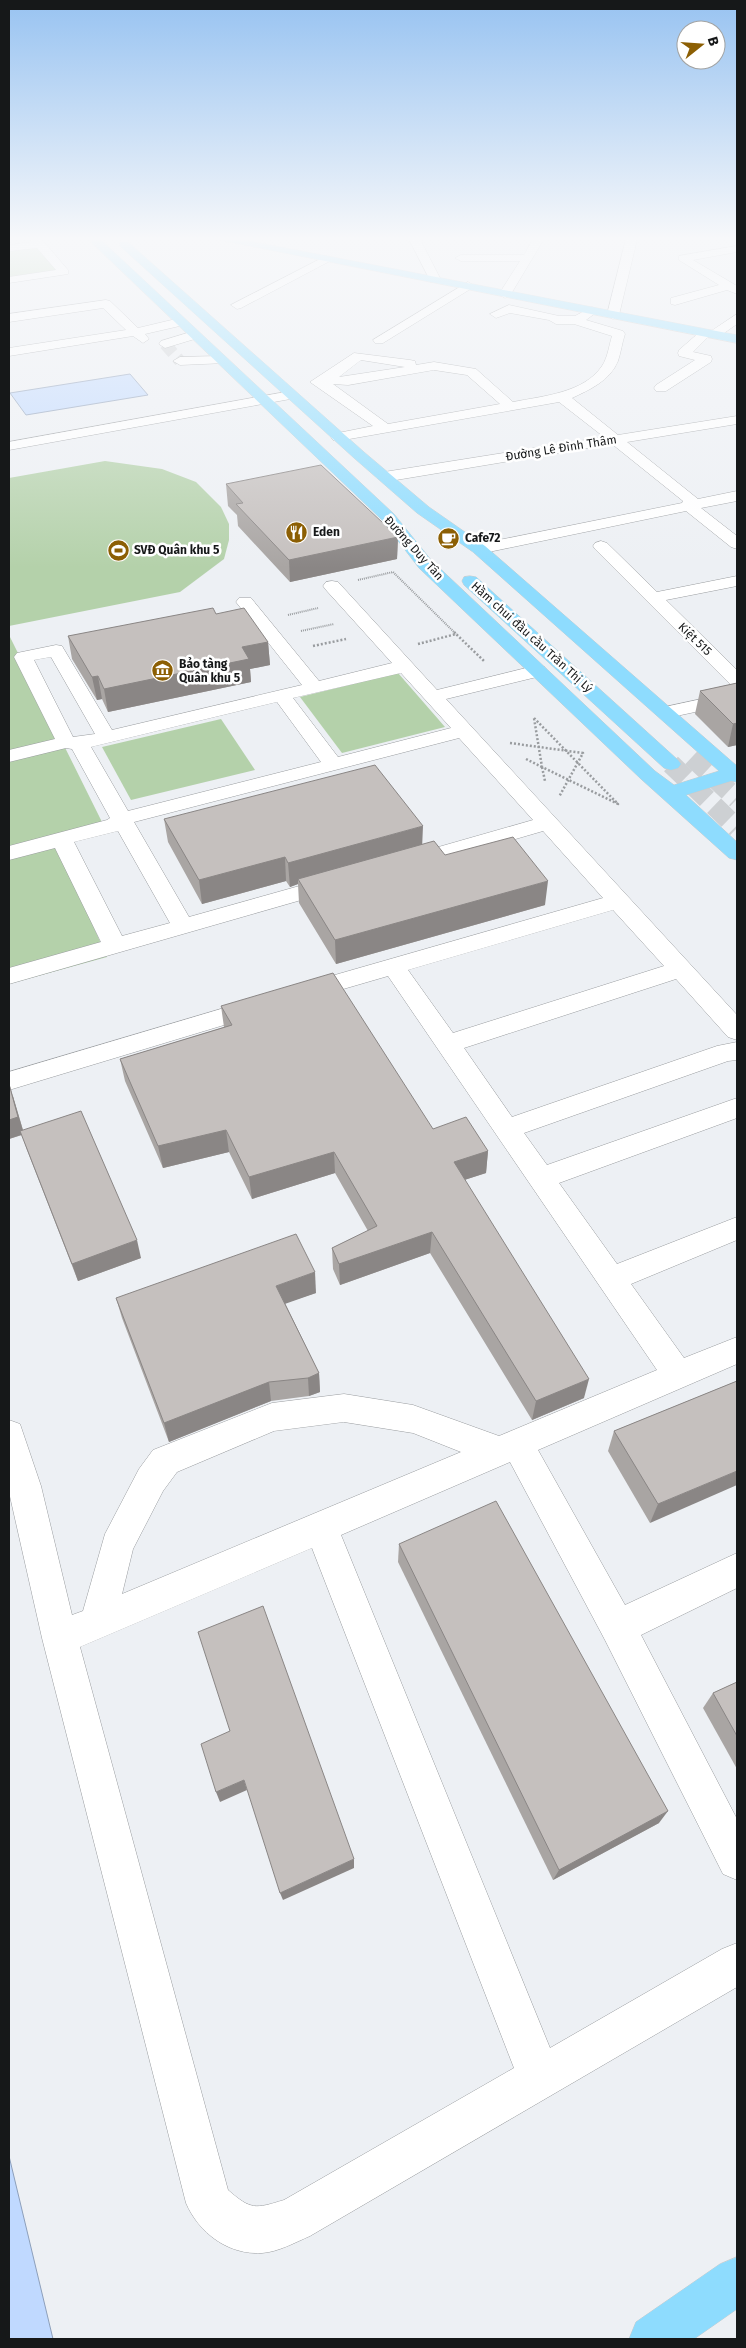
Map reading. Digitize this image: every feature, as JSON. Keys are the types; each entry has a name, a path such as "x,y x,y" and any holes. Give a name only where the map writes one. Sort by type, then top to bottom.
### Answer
{"main road":[{"name":"Đường Duy Tân","path":"209,349 388,518 425,564 648,775 737,852"},
{"name":"Đường Duy Tân","path":"241,349 384,477 423,510 479,549 736,774"},
{"name":"Hầm chui đầu cầu Trần Thị Lý","path":"423,510 461,552 692,757"},
{"path":"388,518 436,551"},
{"name":"Hầm chui đầu cầu Trần Thị Lý","path":"458,570 671,764"},
{"path":"671,793 736,774"},
{"path":"653,2339 737,2281"}],"street":[{"path":"9,352 31,349"},
{"path":"9,361 98,349"},
{"path":"338,437 562,397 594,380 608,367 614,349"},
{"path":"661,388 706,359 684,353 690,349"},
{"path":"9,446 263,400 323,380 359,356 471,372 510,406"},
{"path":"180,361 221,360"},
{"path":"323,380 348,381 424,366"},
{"path":"323,380 384,428"},
{"path":"562,397 691,500 688,505"},
{"name":"Đường Lê Đình Thâm","path":"384,477 737,420"},
{"path":"479,549 737,496"},
{"path":"688,505 737,544"},
{"name":"Kiệt 515","path":"602,546 654,598 729,661 737,680"},
{"path":"654,598 737,581"},
{"path":"332,586 464,731 553,813 617,901 737,1031"},
{"path":"245,602 314,687"},
{"path":"106,737 56,650 22,657 184,926"},
{"path":"9,756 106,737 405,666"},
{"path":"433,697 538,671"},
{"path":"281,695 333,764"},
{"path":"666,712 737,697"},
{"path":"9,853 115,825 121,819 464,731"},
{"path":"385,869 553,813"},
{"path":"62,840 115,946"},
{"path":"9,976 356,877"},
{"path":"9,1080 617,901"},
{"path":"392,966 678,1375"},
{"path":"448,1044 680,969"},
{"path":"507,1129 726,1052 737,1051"},
{"path":"541,1178 737,1108"},
{"path":"610,1279 737,1228"},
{"path":"60,1638 737,1350"},
{"path":"97,1623 117,1546 151,1480 165,1461 272,1417 344,1408 413,1419 508,1448 618,1627 737,1860"},
{"path":"9,1434 24,1486 60,1638 209,2203 235,2226 263,2230 294,2220 737,1964"},
{"path":"321,1528 540,2078"},
{"path":"618,1627 737,1570"}],"path":[{"path":"332,586 393,572 488,665"},
{"path":"260,620 347,602"},
{"path":"273,637 361,618"},
{"path":"286,652 374,632"},
{"path":"390,650 456,634"},
{"path":"524,758 542,767 618,804 534,718 536,747 542,767 546,784"},
{"path":"508,743 583,754 553,813"}],"green space":[{"name":"SVĐ Quân khu 5","path":"105,461 162,469 196,482 221,507 229,524 229,540 224,559 180,592 9,626 9,478"},
{"path":"9,635 102,822 53,836 107,957 9,984"},
{"path":"398,673 445,727 342,753 300,697"},
{"path":"221,719 255,770 131,800 102,747"}],"water":[{"path":"130,374 148,395 26,415 10,393"},
{"path":"9,2156 53,2339 9,2339"}],"building":[{"path":"321,465 398,537 289,560 236,504 243,503 226,484"},
{"path":"213,608 216,614 244,608 268,642 242,647 249,659 104,689 98,676 92,677 68,636"},
{"path":"737,683 737,723 733,724 700,691"},
{"path":"375,765 423,826 288,863 285,857 199,880 164,819"},
{"path":"513,837 548,881 335,940 298,879 434,841 445,855"},
{"path":"333,973 433,1129 466,1117 488,1151 454,1162 589,1379 536,1401 432,1232 339,1264 332,1248 377,1226 334,1152 249,1177 226,1130 158,1146 120,1059 232,1025 221,1006"},
{"path":"9,1084 18,1117 9,1120"},
{"path":"81,1111 137,1240 72,1264 20,1131"},
{"path":"296,1234 315,1272 276,1286 319,1373 308,1378 269,1382 164,1423 116,1298"},
{"path":"737,1381 737,1471 658,1504 614,1431"},
{"path":"496,1501 668,1811 559,1870 399,1544"},
{"path":"263,1606 354,1859 280,1893 244,1780 216,1792 201,1744 230,1731 198,1632"},
{"path":"737,1682 737,1736 713,1693"}],"tunnel":[{"path":"169,349 180,361"},
{"path":"692,757 737,799"},
{"path":"671,764 737,828"}],"place":[{"name":"Eden","path":"297,532"},
{"name":"Cafe72","path":"449,538"},
{"name":"SVĐ Quân khu 5","path":"118,550"},
{"name":"Bảo tàng Quân khu 5","path":"163,671"}]}
